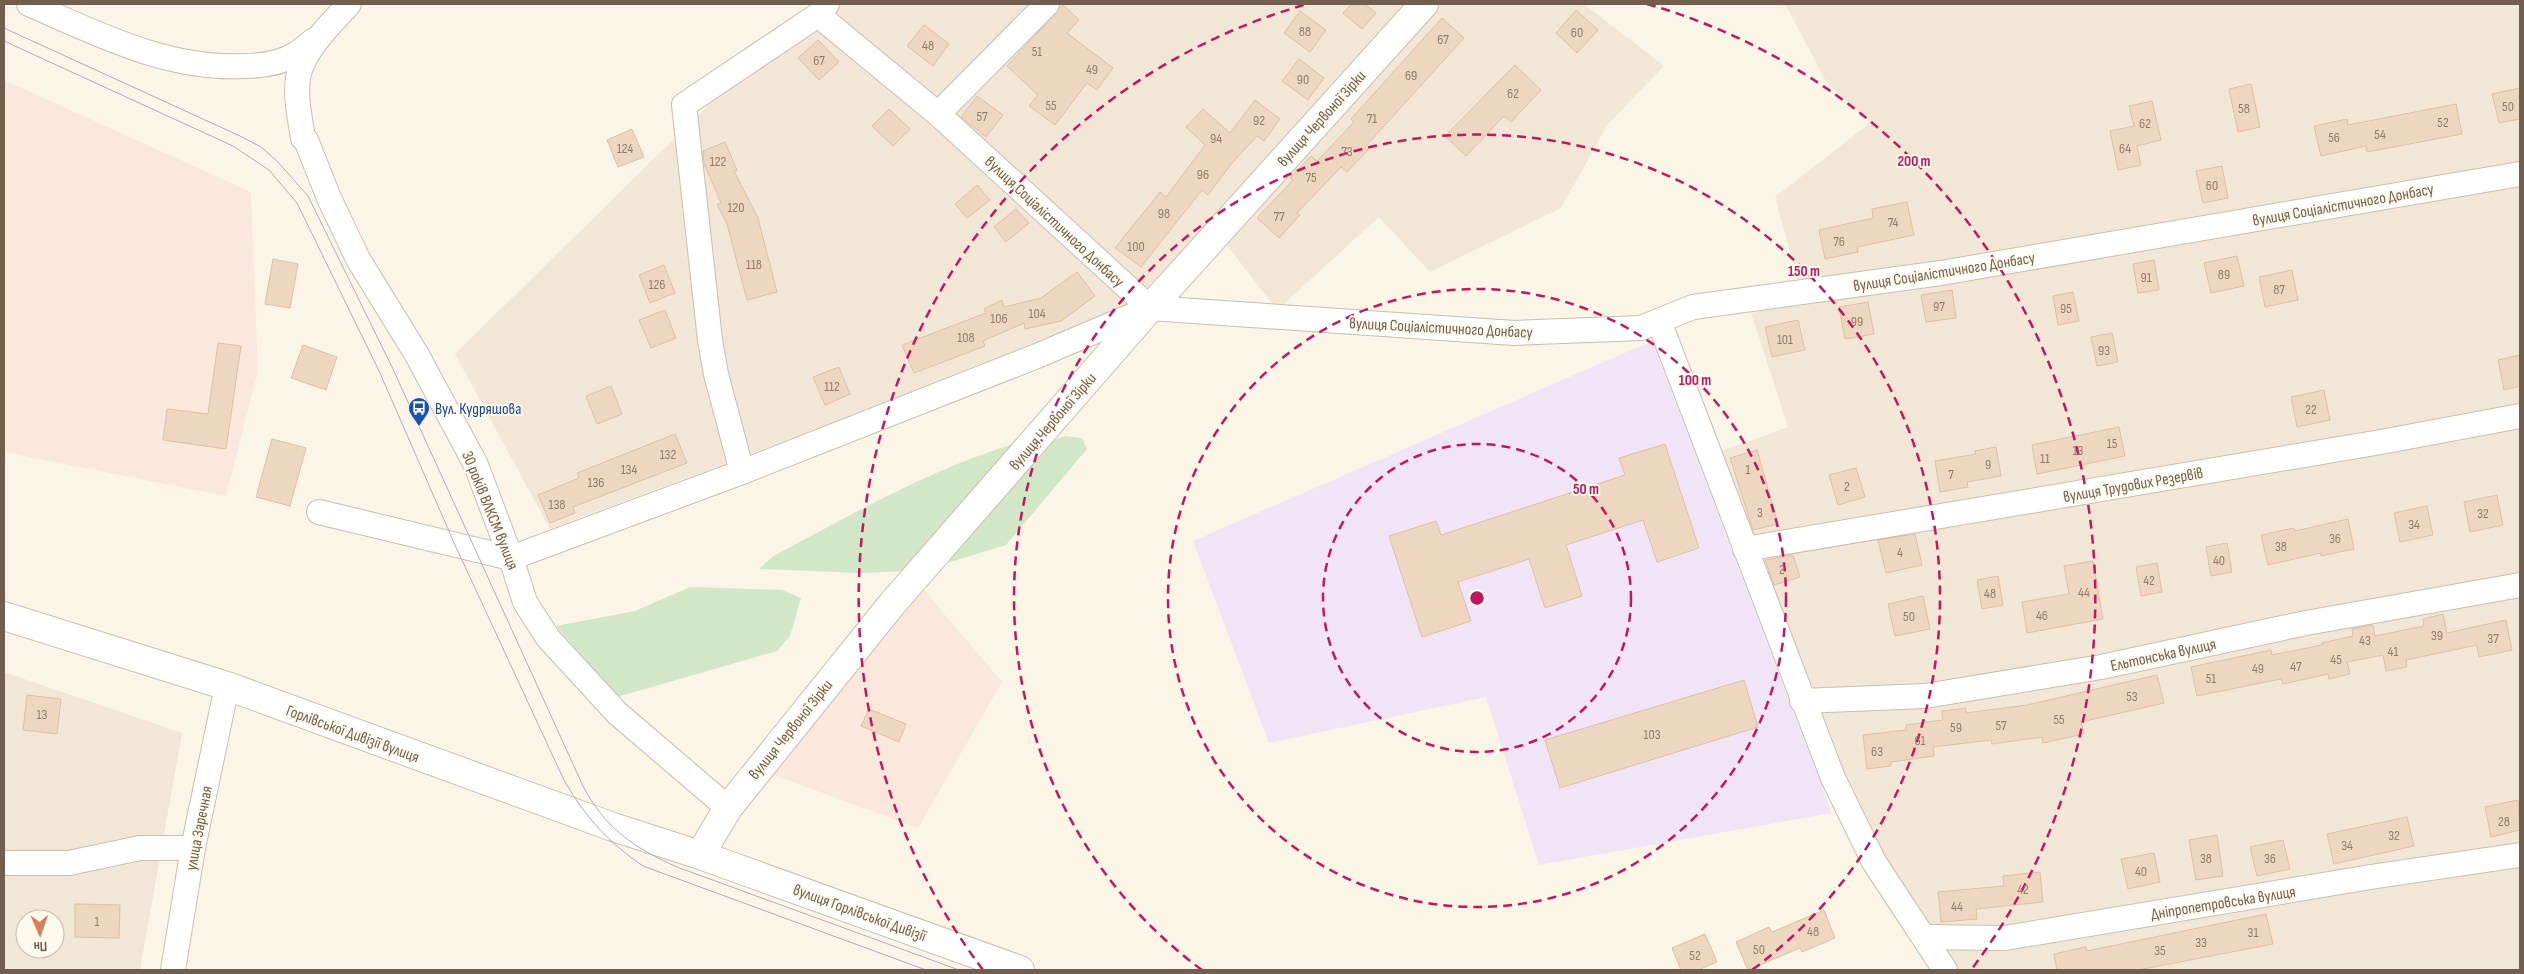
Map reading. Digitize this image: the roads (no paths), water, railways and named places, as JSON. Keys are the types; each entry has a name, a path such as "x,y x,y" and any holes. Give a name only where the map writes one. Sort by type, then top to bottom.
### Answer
{"street":[{"path":"29,4 130,47 164,58 225,67 274,62 295,54 322,34 349,4"},
{"path":"938,114 1048,4"},
{"name":"вулиця Червоної Зірки","path":"700,855 728,808 892,604 1150,308 1424,4"},
{"path":"742,472 716,374 710,340 684,104 823,10"},
{"name":"вулиця Соціалістичного Донбасу","path":"823,10 1150,308 1514,333 1641,328 1694,308 1941,273 2520,174"},
{"name":"30 років ВЛКСМ вулиця","path":"322,34 307,56 299,73 298,91 303,138 306,140 329,198 358,259 417,355 476,465 511,558 525,602 548,638 617,713 728,808"},
{"path":"319,512 511,558 742,472 1037,356 1150,308"},
{"path":"1659,321 1802,701 1836,786 1874,862 1945,970"},
{"name":"вулиця Трудових Резервів","path":"1746,549 2380,442 2520,416"},
{"name":"Ельтонська вулиця","path":"1802,701 1925,696 2100,667 2306,623 2520,585"},
{"name":"Горлівської Дивізії вулиця","path":"4,616 227,686 613,827 700,855"},
{"name":"улица Заречная","path":"173,970 193,848 227,686"},
{"path":"4,863 69,863 140,848 193,848"},
{"name":"вулиця Горлівської Дивізії","path":"700,855 1020,970"},
{"name":"Дніпропетровська вулиця","path":"1925,937 2005,938 2377,876 2520,855"}],"tram line":[{"path":"4,28 261,147 277,161 308,196 392,367 583,786 601,814 611,825 634,844 677,867 959,970"},
{"path":"4,41 233,146 269,170 297,203 380,373 455,545 564,780 598,828 619,848 643,866 926,970"}],"place":[{"name":"Вул. Кудряшова","path":"419,427"}]}
